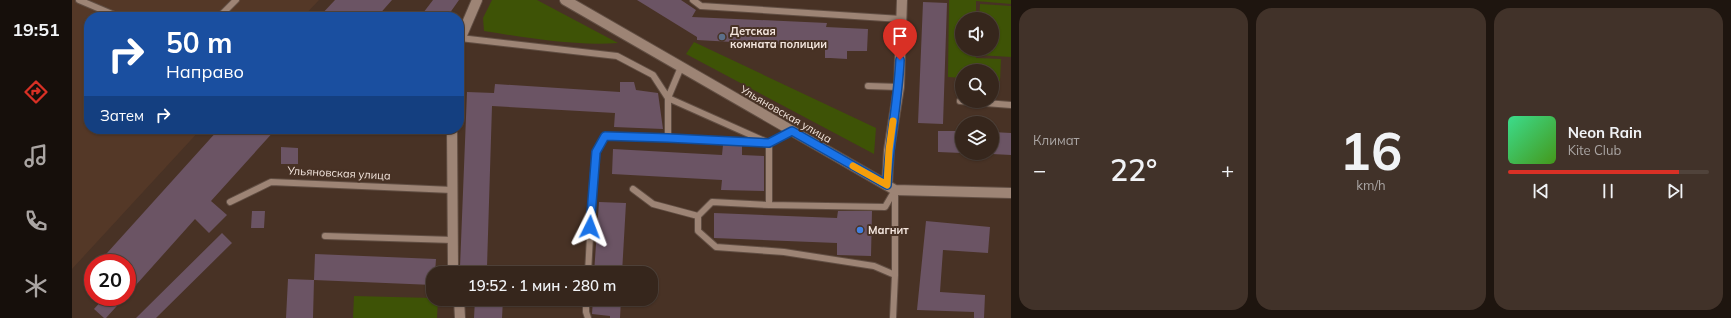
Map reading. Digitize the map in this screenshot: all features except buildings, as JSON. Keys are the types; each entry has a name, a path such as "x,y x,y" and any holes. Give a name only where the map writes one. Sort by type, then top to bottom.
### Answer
{"street":[{"path":"464,29 477,0"},
{"name":"Ульяновская улица","path":"565,0 891,188 1011,193"},
{"path":"891,188 889,150 898,87 902,0"},
{"path":"452,134 453,266"},
{"path":"459,306 460,318"}],"lane":[{"path":"79,0 107,12"},
{"path":"224,12 236,0"},
{"path":"693,0 701,6 901,19"},
{"path":"464,41 617,56 653,74 668,98 769,143"},
{"path":"668,138 668,98 681,67"},
{"path":"868,86 898,87"},
{"path":"999,104 1011,105"},
{"path":"588,266 596,152 605,136 769,143 792,131"},
{"path":"769,143 769,205"},
{"name":"Ульяновская улица","path":"230,202 271,182 452,190"},
{"path":"891,188 885,207 769,205 712,202 698,216 698,231 716,247 784,252 874,266 895,275"},
{"path":"891,188 895,275 893,318"},
{"path":"633,189 653,204 698,216"},
{"path":"325,236 453,240"},
{"path":"586,306 588,318"}],"shaded area":[{"path":"72,0 319,0 308,12 84,12 84,134 196,134 86,254 84,254 84,256 72,269"}],"green space":[{"path":"492,0 537,0 618,43 601,44 567,42 534,39 484,31 483,18"},
{"path":"949,0 1011,0 1011,4 976,1 976,12 955,12 955,56 976,56 976,58 1001,59 1000,81 999,64 955,64 955,78 948,77"},
{"path":"980,4 1011,6 1011,57 994,56 999,56 999,12 979,12"},
{"path":"694,42 876,128 874,154 686,54"},
{"path":"354,296 426,298 426,306 438,306 437,318 353,318"}],"slow traffic":[{"path":"853,166 887,185 889,150 893,121"}],"place":[{"name":"Детская комната полиции","path":"722,37"},
{"name":"Магнит","path":"860,230"}],"route":[{"path":"590,227 596,152 605,136 769,143 792,131 887,185 889,150 898,87 900,60"}]}
